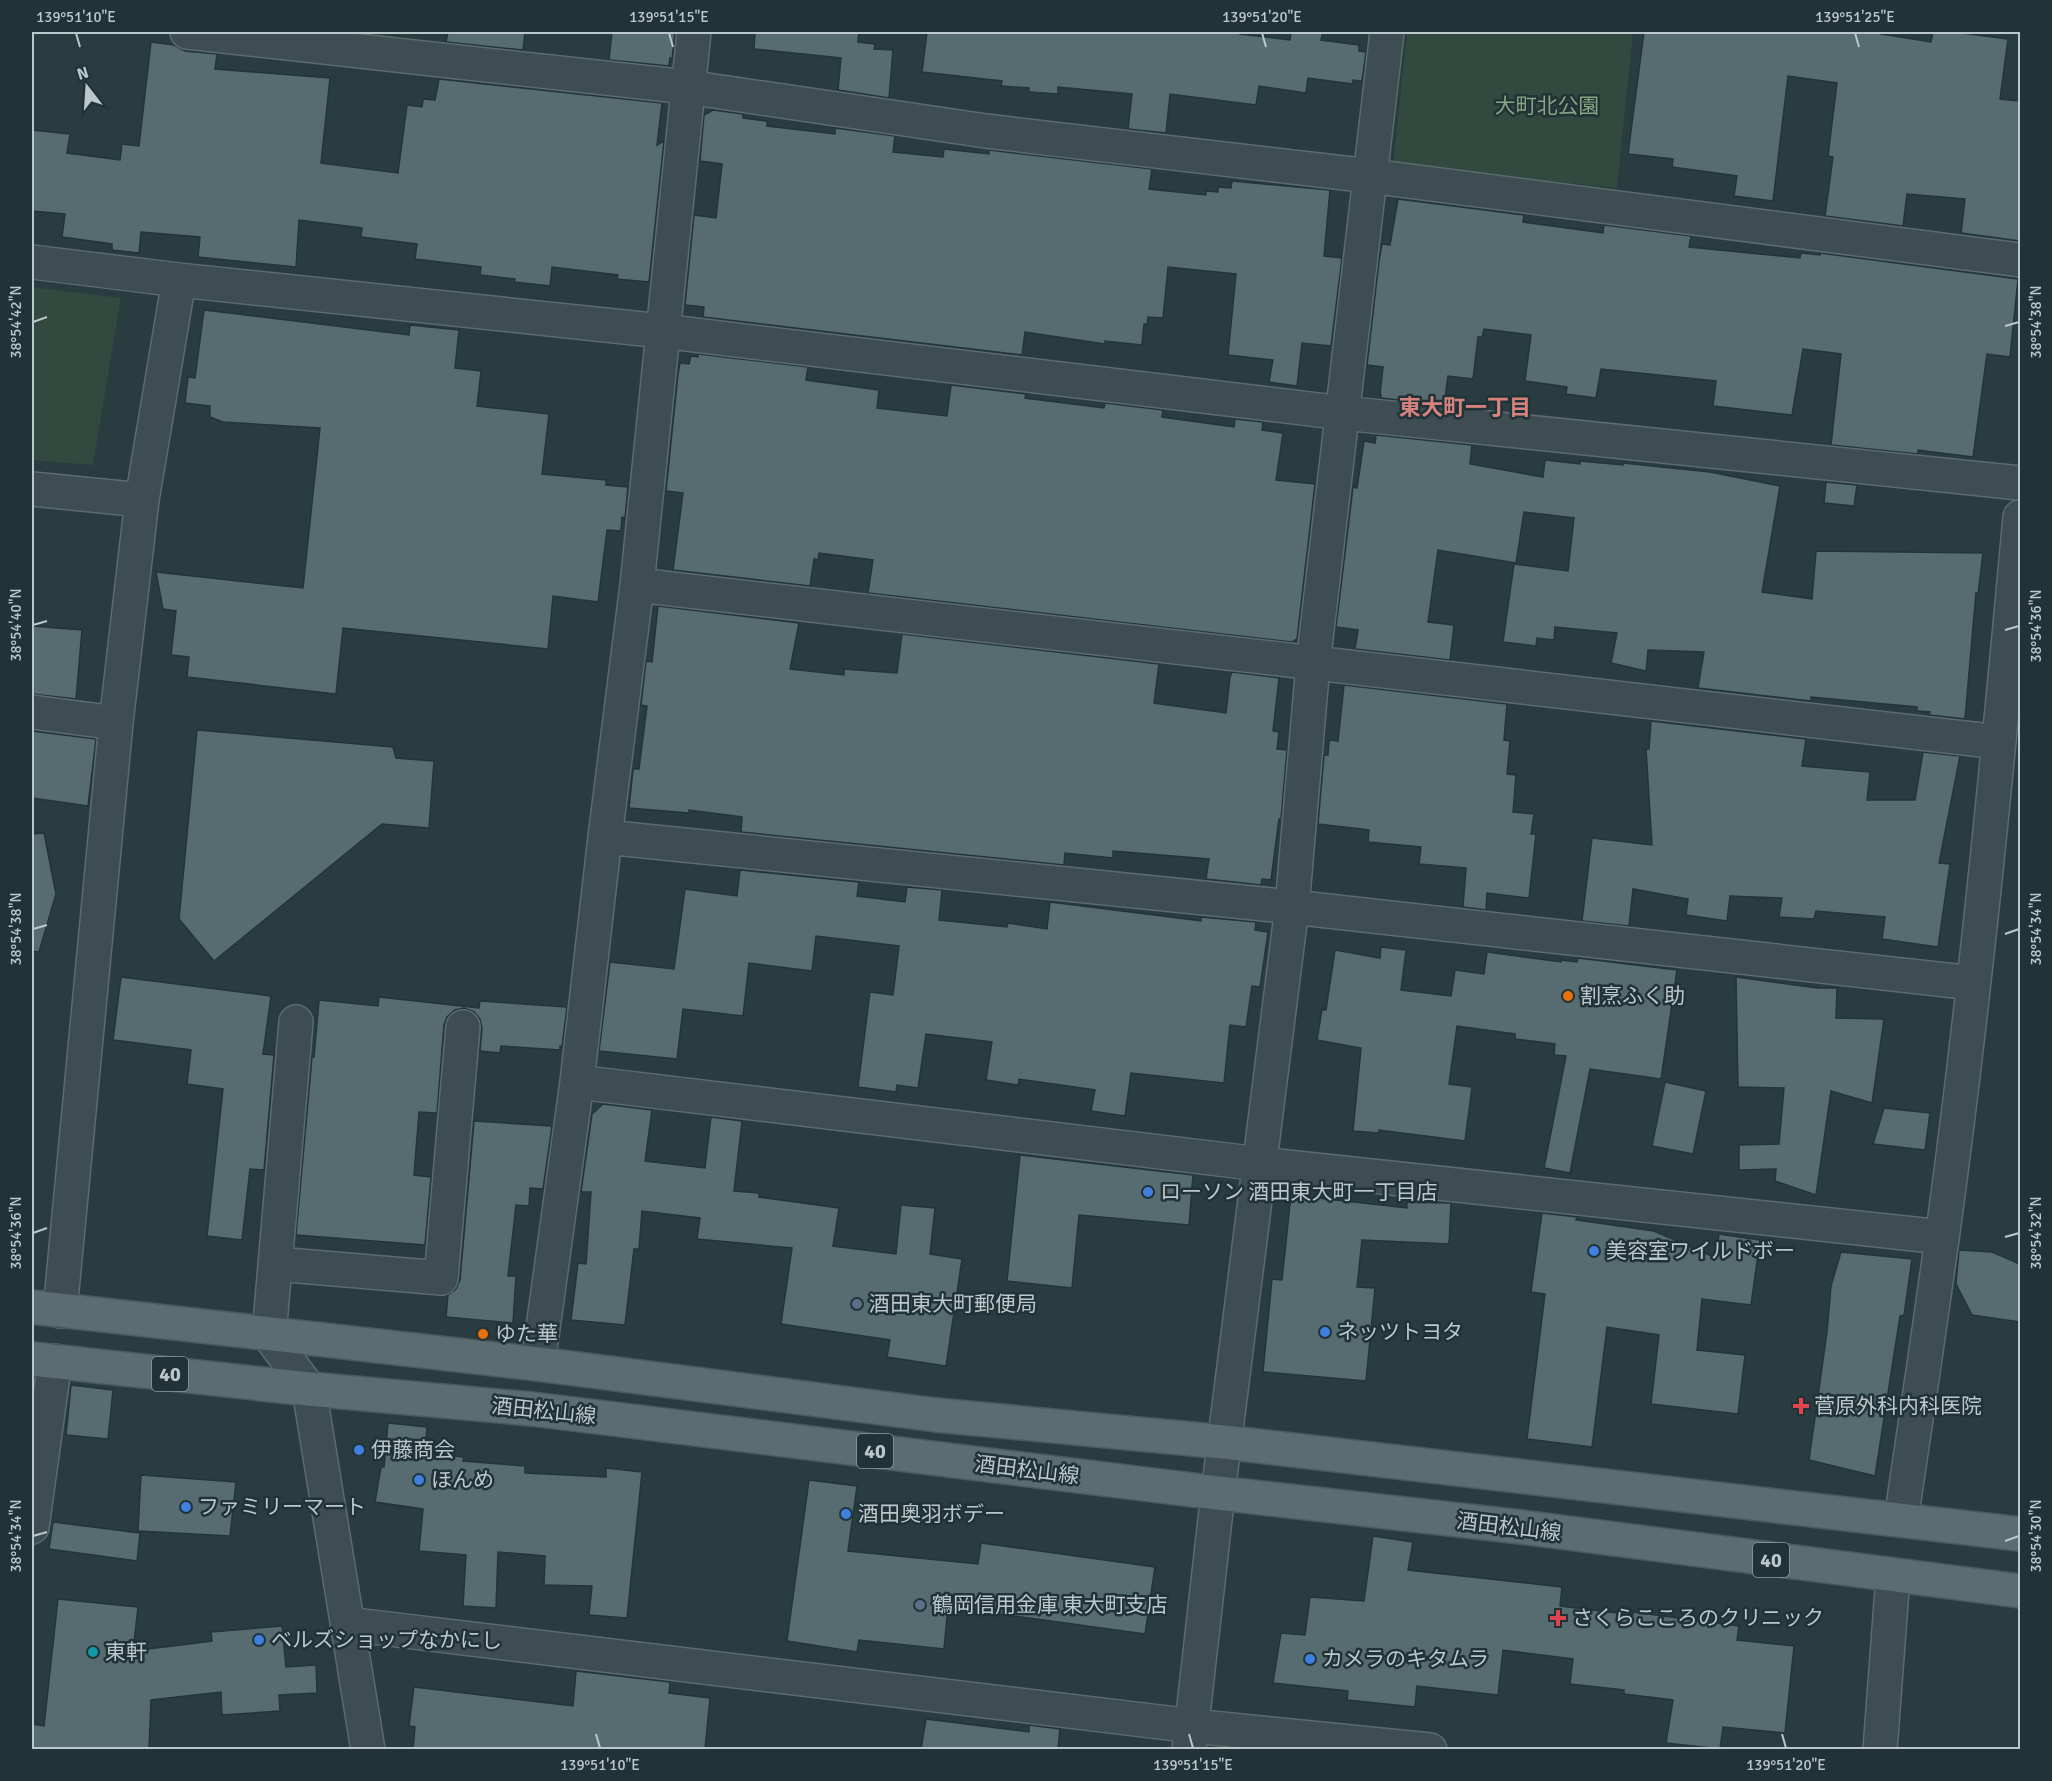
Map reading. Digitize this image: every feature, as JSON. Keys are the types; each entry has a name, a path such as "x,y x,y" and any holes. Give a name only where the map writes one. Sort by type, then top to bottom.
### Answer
{"main road":[{"name":"40","path":"46,1309 538,1364 936,1415 1224,1442 2020,1534"},
{"name":"酒田松山線","path":"44,1360 309,1389 544,1410 1218,1493 1521,1527 2020,1591"}],"street":[{"path":"188,32 687,87 986,131 1370,176 2020,260"},
{"path":"538,1364 577,1082 637,585 694,32"},
{"path":"1191,1738 1224,1442 1292,908 1313,664 1387,32"},
{"path":"32,262 179,280 662,331 1343,413 2020,483"},
{"path":"46,1309 142,500 179,280"},
{"path":"32,489 142,500"},
{"path":"1901,1520 1942,1237 1973,983 2000,742 2020,517"},
{"path":"637,585 2000,742"},
{"path":"32,712 116,723"},
{"path":"605,837 1292,908 1973,983"},
{"path":"296,1022 269,1335 309,1389 368,1749"},
{"path":"276,1264 441,1278 463,1027"},
{"path":"577,1082 1260,1164 1942,1237"},
{"path":"32,1527 44,1360"},
{"path":"1880,1749 1893,1576"},
{"path":"347,1623 1191,1738 1430,1749"}],"green space":[{"name":"大町北公園","path":"1407,32 1633,32 1617,188 1393,165"},
{"path":"32,287 121,298 93,465 32,460"}],"building":[{"path":"448,32 525,32 523,50 446,42"},
{"path":"612,32 675,32 669,66 609,60"},
{"path":"755,32 859,32 858,42 875,44 874,49 893,50 889,98 838,90 841,58 754,49"},
{"path":"927,32 1240,32 1240,34 1290,40 1291,32 1323,32 1321,40 1359,45 1359,51 1366,52 1362,81 1353,80 1353,84 1308,78 1306,93 1259,86 1256,105 1170,94 1166,133 1128,129 1132,94 1058,87 1058,94 1029,92 1029,88 1001,86 1002,81 922,72"},
{"path":"1644,32 1882,32 1881,34 1931,42 1933,32 1954,32 2008,39 2000,99 2020,101 2020,241 1961,233 1965,199 1907,194 1903,226 1825,216 1833,157 1828,156 1837,83 1788,76 1773,201 1734,196 1737,176 1672,167 1673,159 1628,154"},
{"path":"151,42 174,45 185,51 217,54 215,69 330,78 321,163 398,173 407,105 422,107 423,99 435,100 439,79 662,103 657,145 664,141 649,282 617,279 618,275 552,267 550,286 514,282 515,279 480,275 481,267 415,259 417,244 361,237 362,228 299,220 296,267 198,257 200,237 141,232 139,253 112,250 112,244 62,237 65,214 32,211 32,130 70,134 67,153 120,160 122,144 139,146"},
{"path":"713,110 743,114 743,118 767,121 767,126 835,134 835,128 895,136 893,152 943,157 944,149 989,154 989,150 1152,169 1149,189 1206,195 1206,191 1218,192 1218,187 1231,188 1232,181 1330,190 1324,256 1342,258 1331,346 1302,343 1297,386 1269,382 1273,360 1228,355 1236,274 1168,267 1163,318 1148,317 1147,324 1144,324 1142,345 1105,341 1105,344 1025,332 1022,355 703,317 704,307 685,305 694,215 716,218 722,164 700,161 704,115"},
{"path":"1398,199 1524,215 1523,222 1603,233 1604,225 1691,236 1689,247 1800,258 1801,253 1820,255 1820,253 2018,279 2010,357 1987,354 1973,457 1918,450 1918,454 1831,445 1841,354 1803,349 1792,415 1713,406 1716,381 1601,369 1596,398 1566,394 1567,387 1525,381 1531,335 1484,329 1482,337 1478,337 1473,379 1448,376 1444,405 1381,398 1383,367 1367,365 1382,244 1390,245"},
{"path":"204,310 409,335 410,325 459,330 455,368 481,371 477,406 549,414 542,474 606,480 606,485 628,487 625,518 622,517 621,531 607,530 598,602 553,596 548,649 343,628 336,694 187,677 189,657 171,655 176,611 163,609 156,572 303,588 320,428 223,422 210,417 210,406 185,403 188,377 195,378"},
{"path":"698,354 808,367 806,380 879,390 877,408 947,416 951,385 1026,394 1025,398 1104,408 1105,403 1163,410 1162,417 1234,427 1235,419 1263,422 1262,430 1283,433 1276,480 1315,484 1297,639 1292,642 868,593 873,560 819,553 818,560 814,559 810,586 673,570 683,493 666,491 678,374 680,363 689,364 691,356 698,357"},
{"path":"1376,435 1472,445 1470,464 1543,477 1545,460 1580,464 1580,461 1710,472 1780,486 1762,592 1812,599 1816,551 1983,553 1978,594 1976,593 1965,719 1929,715 1930,712 1917,711 1917,707 1811,697 1811,701 1698,688 1704,652 1648,650 1646,671 1611,663 1617,633 1555,627 1554,640 1537,638 1536,646 1503,642 1514,564 1568,571 1574,518 1524,512 1516,563 1438,550 1428,622 1454,625 1450,660 1355,649 1358,630 1336,627 1353,487 1357,488 1364,441 1375,443"},
{"path":"1826,482 1857,485 1854,506 1824,503"},
{"path":"658,606 799,623 790,669 844,675 844,669 897,673 902,634 1159,664 1154,703 1226,713 1232,672 1279,678 1273,731 1279,732 1277,749 1287,750 1281,819 1279,819 1271,880 1262,879 1261,885 1206,879 1209,859 1113,851 1113,858 1065,853 1064,865 741,832 742,817 689,810 689,813 629,808 633,769 639,769 647,706 641,705 646,661 652,662"},
{"path":"32,626 82,630 76,699 32,694"},
{"path":"1344,685 1507,704 1504,740 1510,741 1507,774 1516,775 1513,812 1534,814 1531,834 1536,834 1529,898 1487,893 1486,910 1463,907 1466,868 1419,864 1421,847 1368,842 1369,830 1318,824 1324,755 1328,755 1329,740 1338,741"},
{"path":"1651,721 1806,739 1802,766 1870,772 1867,800 1915,800 1923,752 1960,756 1939,863 1950,864 1938,947 1882,939 1885,917 1816,911 1814,919 1779,917 1782,898 1730,896 1727,921 1686,915 1688,899 1633,889 1629,926 1582,921 1592,838 1652,845 1646,749 1649,749"},
{"path":"197,730 393,747 396,758 434,761 429,828 382,824 214,961 179,919"},
{"path":"32,731 96,739 88,806 32,798"},
{"path":"44,833 56,894 39,952 32,951 32,834"},
{"path":"740,870 859,882 857,896 905,902 907,887 942,890 939,920 1007,927 1008,923 1047,929 1050,902 1201,921 1201,917 1256,922 1255,930 1268,932 1260,987 1252,986 1246,1027 1230,1025 1224,1083 1131,1073 1125,1116 1091,1111 1095,1090 1019,1079 1018,1085 986,1080 992,1042 926,1034 918,1088 897,1085 896,1092 858,1087 870,992 893,995 899,946 816,936 812,971 749,963 743,1016 683,1009 677,1059 599,1051 610,962 674,969 685,889 737,896"},
{"path":"1381,947 1406,950 1401,990 1451,996 1455,970 1484,974 1487,952 1561,962 1561,960 1577,962 1578,958 1677,970 1661,1079 1590,1069 1570,1173 1544,1168 1566,1056 1554,1055 1555,1044 1515,1039 1515,1034 1457,1026 1449,1084 1472,1087 1465,1141 1379,1130 1379,1133 1353,1131 1361,1048 1317,1040 1322,1010 1326,1010 1335,950 1380,958"},
{"path":"121,977 271,996 263,1054 274,1055 264,1170 250,1169 242,1240 207,1236 223,1089 187,1084 191,1050 113,1040"},
{"path":"1736,977 1817,988 1837,988 1836,1018 1884,1019 1872,1103 1831,1091 1816,1195 1775,1181 1776,1169 1739,1170 1739,1145 1779,1144 1784,1088 1738,1087"},
{"path":"379,997 479,1008 480,1001 567,1007 560,1050 501,1046 500,1053 480,1051 482,1028 480,1019 474,1012 464,1008 455,1010 447,1017 444,1025 437,1113 419,1112 414,1175 431,1177 425,1245 296,1235 319,1000 378,1006"},
{"path":"1665,1082 1706,1091 1693,1154 1652,1146"},
{"path":"603,1104 652,1110 645,1161 705,1168 711,1117 742,1121 734,1191 759,1193 759,1197 839,1208 833,1246 896,1254 901,1205 935,1208 930,1254 962,1259 946,1366 887,1357 890,1340 781,1324 792,1248 697,1239 700,1218 642,1211 639,1249 634,1249 625,1325 571,1320 578,1263 586,1264 591,1192 581,1192 592,1114"},
{"path":"1884,1108 1930,1113 1925,1150 1873,1144"},
{"path":"474,1121 552,1126 543,1189 530,1188 529,1206 516,1205 508,1276 516,1276 513,1323 446,1317 448,1295 456,1289 460,1280"},
{"path":"1020,1155 1193,1175 1189,1225 1079,1215 1072,1288 1007,1281"},
{"path":"1291,1195 1407,1208 1407,1202 1451,1203 1449,1244 1362,1240 1357,1287 1375,1288 1366,1381 1263,1372 1272,1279 1282,1280"},
{"path":"1542,1213 1654,1231 1716,1258 1719,1234 1760,1240 1751,1305 1702,1299 1697,1350 1745,1355 1738,1414 1651,1404 1659,1335 1607,1327 1592,1447 1527,1439 1545,1294 1531,1292"},
{"path":"1959,1250 1992,1252 2020,1264 2020,1322 1972,1315 1956,1284"},
{"path":"1841,1252 1912,1259 1904,1315 1900,1316 1875,1476 1809,1460 1827,1332 1831,1286"},
{"path":"71,1385 113,1390 108,1439 66,1435"},
{"path":"388,1423 427,1427 425,1453 464,1457 463,1461 525,1466 525,1473 606,1477 606,1468 642,1472 627,1618 589,1615 592,1586 544,1585 545,1556 498,1552 496,1608 463,1606 466,1555 419,1551 423,1509 375,1502 381,1467 384,1467"},
{"name":"ファミリーマート","path":"141,1475 236,1482 230,1536 138,1531"},
{"path":"809,1480 857,1486 848,1551 978,1564 981,1543 1155,1567 1145,1634 948,1607 944,1649 859,1640 857,1652 787,1641"},
{"path":"53,1522 140,1533 137,1561 49,1549"},
{"path":"1373,1536 1413,1542 1408,1570 1562,1587 1560,1606 1633,1615 1633,1612 1739,1626 1737,1640 1794,1646 1785,1733 1723,1727 1720,1749 1666,1743 1673,1700 1624,1694 1624,1690 1570,1684 1573,1659 1503,1650 1498,1695 1417,1686 1415,1707 1347,1700 1348,1691 1273,1683 1281,1633 1305,1635 1310,1597 1364,1601"},
{"path":"58,1599 138,1607 133,1651 212,1641 211,1632 282,1626 286,1667 316,1665 317,1693 279,1695 280,1711 222,1715 221,1692 151,1700 149,1749 32,1749 32,1724 44,1726"},
{"path":"576,1671 670,1682 669,1693 710,1698 705,1749 413,1749 415,1727 409,1726 414,1687 573,1706"},
{"path":"926,1719 1029,1732 1029,1725 1060,1729 1058,1749 921,1749"}],"place":[{"name":"割烹ふく助","path":"1568,996"},
{"name":"ローソン 酒田東大町一丁目店","path":"1148,1192"},
{"name":"美容室ワイルドボー","path":"1594,1251"},
{"name":"酒田東大町郵便局","path":"857,1304"},
{"name":"ネッツトヨタ","path":"1325,1332"},
{"name":"ゆた華","path":"483,1334"},
{"name":"菅原外科内科医院","path":"1801,1406"},
{"name":"伊藤商会","path":"359,1450"},
{"name":"ほんめ","path":"419,1480"},
{"name":"ファミリーマート","path":"186,1507"},
{"name":"酒田奥羽ボデー","path":"846,1514"},
{"name":"鶴岡信用金庫 東大町支店","path":"920,1605"},
{"name":"さくらこころのクリニック","path":"1558,1618"},
{"name":"ベルズショップなかにし","path":"259,1640"},
{"name":"東軒","path":"93,1652"},
{"name":"カメラのキタムラ","path":"1310,1659"}],"district":[{"name":"東大町一丁目","path":"1465,407"}]}
